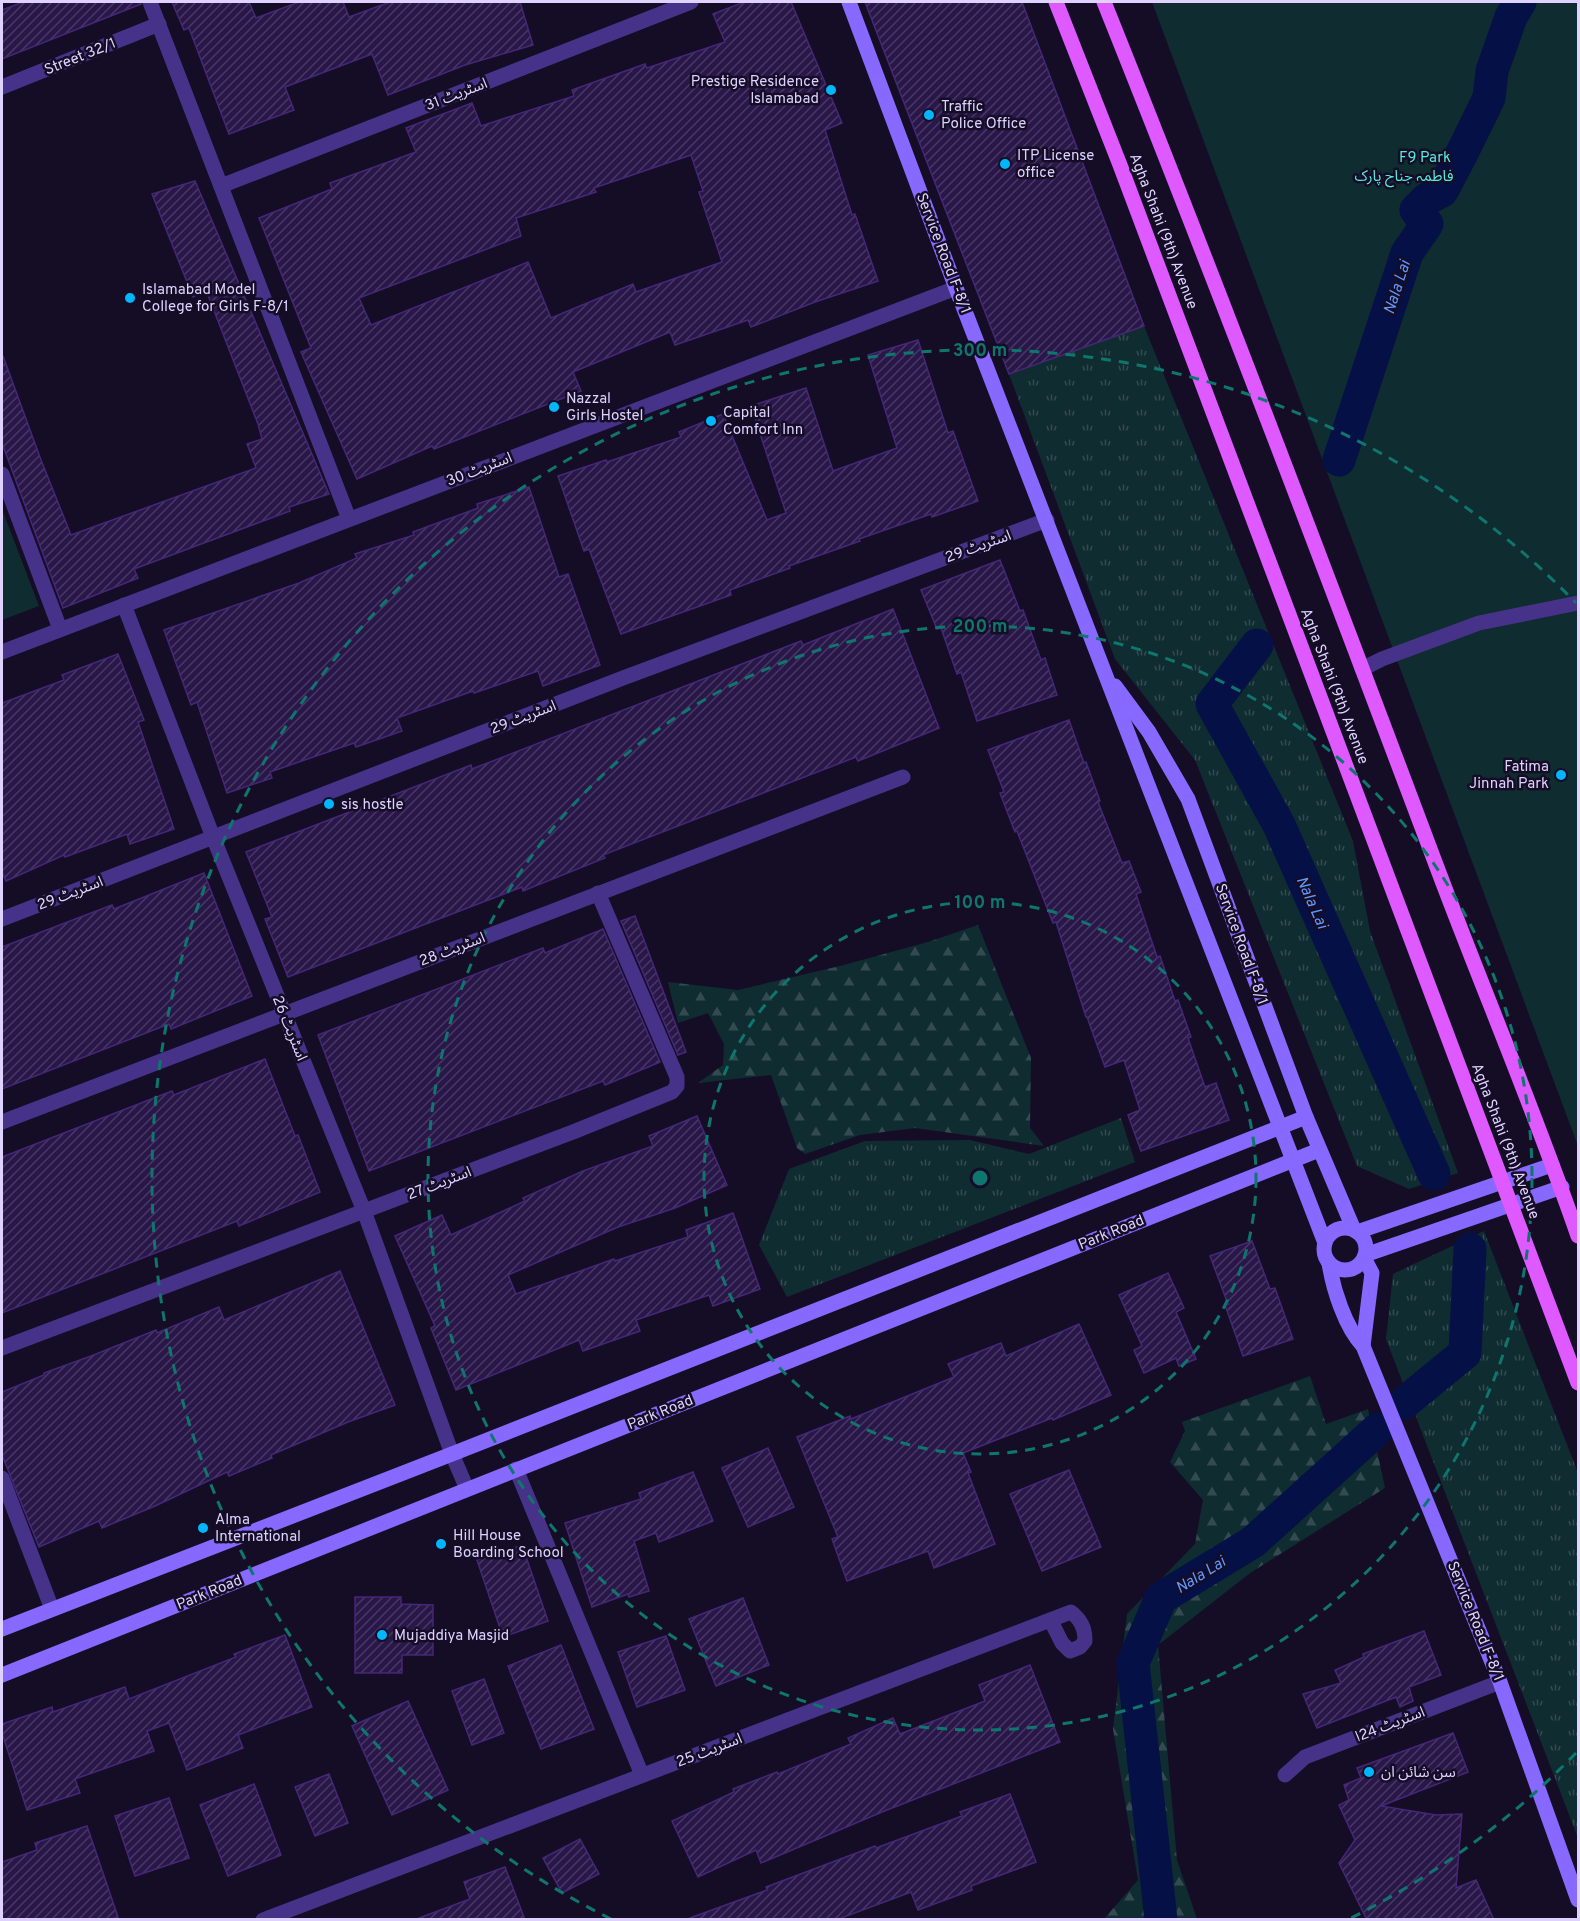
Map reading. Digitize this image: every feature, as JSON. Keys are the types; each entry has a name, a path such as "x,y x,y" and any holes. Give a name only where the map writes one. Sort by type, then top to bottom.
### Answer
{"main road":[{"name":"Agha Shahi (9th) Avenue","path":"1056,2 1133,199 1578,1383"},
{"name":"Agha Shahi (9th) Avenue","path":"1104,2 1362,669 1462,935 1562,1187 1578,1236"}],"street":[{"path":"150,2 349,519"},
{"name":"اسٹریٹ 31","path":"221,186 691,2"},
{"name":"Service Road F-8/1","path":"849,2 956,288 1325,1243"},
{"name":"Street 32/1","path":"2,87 159,24"},
{"name":"اسٹریٹ 30","path":"2,652 956,288"},
{"path":"2,474 60,629"},
{"name":"اسٹریٹ 29","path":"2,920 612,683 1047,520"},
{"path":"1362,669 1382,659 1479,623 1578,603"},
{"name":"اسٹریٹ 26","path":"124,605 213,837 364,1211 466,1488"},
{"name":"Service Road F-8/1","path":"1105,672 1149,732 1188,799 1306,1117 1356,1231"},
{"name":"اسٹریٹ 28","path":"2,1122 903,777"},
{"name":"اسٹریٹ 27","path":"2,1348 672,1092 677,1086 678,1077 598,893"},
{"path":"2,1629 1306,1117"},
{"name":"Park Road","path":"2,1675 466,1488 1319,1150"},
{"path":"1552,1165 1356,1231 1342,1229 1328,1238 1325,1243 1325,1254 1329,1263 1334,1267 1345,1270 1356,1267 1365,1256 1562,1187"},
{"path":"1356,1231 1366,1246 1365,1256"},
{"name":"Service Road F-8/1","path":"1363,1346 1372,1273 1365,1256"},
{"name":"Service Road F-8/1","path":"1329,1263 1332,1281 1353,1336 1363,1346 1500,1682 1578,1900"},
{"path":"516,1469 642,1775"},
{"path":"2,1478 52,1609"},
{"name":"اسٹریٹ 25","path":"263,1920 1071,1612 1078,1617 1085,1630 1085,1641 1080,1647 1070,1651 1062,1643 1051,1621"},
{"name":"اسٹریٹ 24ا","path":"1285,1775 1305,1757 1500,1682"}],"green space":[{"name":"فاطمہ جناح پارک","path":"1152,2 1578,2 1578,1146"},
{"path":"1144,326 1353,841 1370,931 1458,1173 1409,1189 1357,1166 1195,760 1115,659 1009,374"},
{"path":"2,509 39,606 2,620"},
{"path":"978,925 1031,1058 1030,1128 1044,1146 915,1128 860,1135 805,1154 797,1148 771,1075 698,1083 723,1065 724,1044 708,1013 678,1023 668,982 738,990 840,966 928,942"},
{"path":"1121,1118 1135,1162 787,1297 759,1245 789,1169 865,1141 970,1140 1029,1154"},
{"path":"1484,1231 1578,1473 1578,1838 1386,1339 1393,1274"},
{"path":"1310,1376 1326,1424 1368,1409 1385,1488 1250,1573 1158,1645 1177,1860 1197,1919 1104,1919 1138,1880 1113,1729 1127,1614 1195,1544 1203,1500 1170,1462 1185,1431 1182,1422"}],"building":[{"path":"23,2 140,2 141,4 2,59 2,10"},
{"path":"172,2 249,2 256,18 299,2 343,2 349,17 390,2 520,2 533,45 465,65 388,95 372,54 285,87 294,110 229,134 189,28 184,30"},
{"path":"744,2 791,2 842,123 825,130 852,215 855,214 878,281 751,327 748,320 675,345 670,332 573,372 581,391 434,449 432,446 357,479 301,352 311,348 259,218 332,189 330,183 416,152 406,128 472,103 481,126 574,96 572,90 645,64 647,68 725,42 713,14","holes":["691,155 703,191 699,192 722,262 636,292 633,284 551,318 528,262 371,325 359,298 521,236 516,218 596,192 594,188"]},
{"name":"ITP License office","path":"865,2 1022,2 1144,326 1009,374"},
{"path":"195,181 329,494 289,507 290,511 134,569 138,578 63,608 2,443 2,356 71,535 256,468 247,444 262,439 258,424 206,290 193,297 152,194"},
{"path":"918,340 948,433 953,431 978,501 932,517 931,514 859,539 860,541 730,590 731,595 621,634 589,549 584,551 558,476 681,437 679,432 723,414 767,520 786,513 751,406 806,388 833,471 897,448 868,355"},
{"path":"529,487 559,577 568,574 600,665 543,686 538,671 474,693 473,691 397,718 402,731 356,747 354,743 270,772 272,778 227,793 197,702 191,705 164,630 299,583 357,558 355,554 414,535 413,532 478,508 477,504"},
{"path":"1000,560 1020,611 1023,610 1041,660 1045,658 1057,695 977,721 961,672 957,674 941,628 937,629 921,590"},
{"path":"893,609 939,728 858,761 856,757 603,855 605,858 523,891 522,887 288,977 265,919 272,917 246,852 471,765 472,769 801,641 803,645"},
{"path":"118,654 144,720 138,722 174,829 130,844 127,834 65,857 64,855 6,881 2,872 2,703 64,680 62,675"},
{"path":"1069,720 1122,863 1129,861 1141,892 1136,894 1157,957 1160,956 1175,1001 1178,1000 1205,1087 1216,1083 1229,1120 1141,1151 1128,1115 1140,1110 1124,1060 1105,1067 1086,1017 1056,922 1053,923 1017,831 1015,832 1000,793 1004,792 988,750"},
{"path":"204,873 252,996 171,1029 169,1024 2,1089 2,947 112,905 114,909"},
{"path":"635,916 686,1052 678,1055 621,921"},
{"path":"603,929 660,1062 605,1085 603,1081 369,1171 318,1035 543,948 545,953"},
{"path":"265,1059 320,1192 239,1226 237,1221 2,1313 2,1157 172,1091 174,1095"},
{"path":"697,1116 727,1185 675,1208 618,1227 508,1275 516,1294 614,1259 615,1261 688,1237 686,1230 733,1213 760,1289 713,1306 709,1295 636,1320 640,1331 583,1351 579,1340 456,1390 431,1328 435,1326 395,1236 442,1215 451,1235 525,1201 523,1198 583,1171 653,1146 649,1136"},
{"path":"1252,1241 1270,1289 1275,1288 1293,1339 1243,1356 1225,1305 1228,1304 1210,1256"},
{"path":"340,1271 395,1405 348,1422 229,1476 227,1472 102,1528 99,1521 39,1547 2,1455 2,1392 44,1375 44,1373 156,1330 157,1333 219,1307 224,1320"},
{"path":"1168,1273 1184,1308 1176,1312 1196,1359 1179,1366 1176,1358 1144,1373 1134,1350 1142,1346 1119,1295"},
{"path":"1079,1324 1111,1395 1053,1420 1052,1418 963,1453 971,1472 968,1473 995,1544 934,1568 928,1551 847,1581 832,1539 838,1537 797,1437 850,1416 851,1419 954,1377 948,1364 1001,1343 1006,1356"},
{"path":"768,1448 794,1507 748,1527 722,1468"},
{"path":"1069,1470 1101,1547 1042,1571 1010,1494"},
{"path":"693,1472 713,1521 659,1542 656,1533 634,1541 649,1591 629,1597 628,1594 592,1607 565,1523 641,1499 639,1493"},
{"path":"522,1545 548,1621 503,1637 477,1560"},
{"path":"355,1597 401,1597 401,1604 433,1605 433,1655 402,1655 402,1673 355,1673"},
{"path":"743,1598 769,1665 716,1686 689,1619"},
{"path":"1424,1631 1441,1675 1409,1687 1413,1701 1400,1707 1396,1697 1317,1728 1303,1694 1341,1683 1335,1670 1364,1657 1363,1654"},
{"path":"285,1635 312,1707 238,1735 243,1748 187,1770 169,1723 147,1731 154,1751 75,1779 80,1793 27,1810 2,1733 2,1724 52,1707 53,1712 125,1687 129,1699"},
{"path":"666,1636 685,1690 637,1707 618,1652"},
{"path":"561,1645 594,1729 541,1749 508,1666"},
{"path":"1030,1665 1060,1742 882,1812 761,1863 756,1850 698,1877 672,1821 734,1792 733,1789 777,1772 778,1774 851,1744 848,1738 893,1718 900,1734 985,1701 979,1685"},
{"path":"484,1679 504,1733 472,1745 452,1691"},
{"path":"408,1701 448,1790 392,1815 352,1726"},
{"path":"1453,1733 1468,1772 1381,1806 1436,1815 1462,1814 1456,1888 1476,1880 1494,1920 1367,1920 1339,1863 1355,1840 1339,1805 1349,1800 1344,1785 1361,1778 1357,1768"},
{"path":"329,1774 348,1823 315,1836 295,1787"},
{"path":"254,1784 281,1855 228,1876 200,1805"},
{"path":"1010,1794 1036,1862 971,1886 972,1890 918,1910 911,1892 836,1920 691,1920 690,1918 767,1890 766,1887 875,1846 876,1848 962,1816 960,1812"},
{"path":"169,1798 189,1858 135,1876 115,1816"},
{"path":"87,1826 118,1917 110,1920 2,1920 2,1862 37,1850 35,1843"},
{"path":"580,1839 599,1874 562,1893 543,1858"},
{"path":"505,1867 525,1920 419,1920 419,1918 470,1899 464,1882"}],"waterway":[{"name":"Nala Lai","path":"1339,460 1407,253 1427,224 1416,210 1427,199 1442,191 1463,151 1489,98 1492,71 1511,17 1520,2"},
{"name":"Nala Lai","path":"1257,645 1212,704 1279,825 1434,1174"},
{"name":"Nala Lai","path":"1404,1403 1465,1353 1470,1249"},
{"name":"Nala Lai","path":"1161,1920 1133,1663 1161,1598 1253,1542 1378,1429"}],"place":[{"name":"Prestige Residence Islamabad","path":"831,90"},
{"name":"Traffic Police Office","path":"929,115"},
{"name":"ITP License office","path":"1005,164"},
{"name":"Islamabad Model College for Girls F-8/1","path":"130,298"},
{"name":"Nazzal Girls Hostel","path":"554,407"},
{"name":"Capital Comfort Inn","path":"711,421"},
{"name":"Fatima Jinnah Park","path":"1561,775"},
{"name":"sis hostle","path":"329,804"},
{"name":"Alma International","path":"203,1528"},
{"name":"Hill House Boarding School","path":"441,1544"},
{"name":"Mujaddiya Masjid","path":"382,1635"},
{"name":"سن شائن ان","path":"1369,1772"}],"park label":[{"name":"F9 Park","path":"1425,157"}]}
